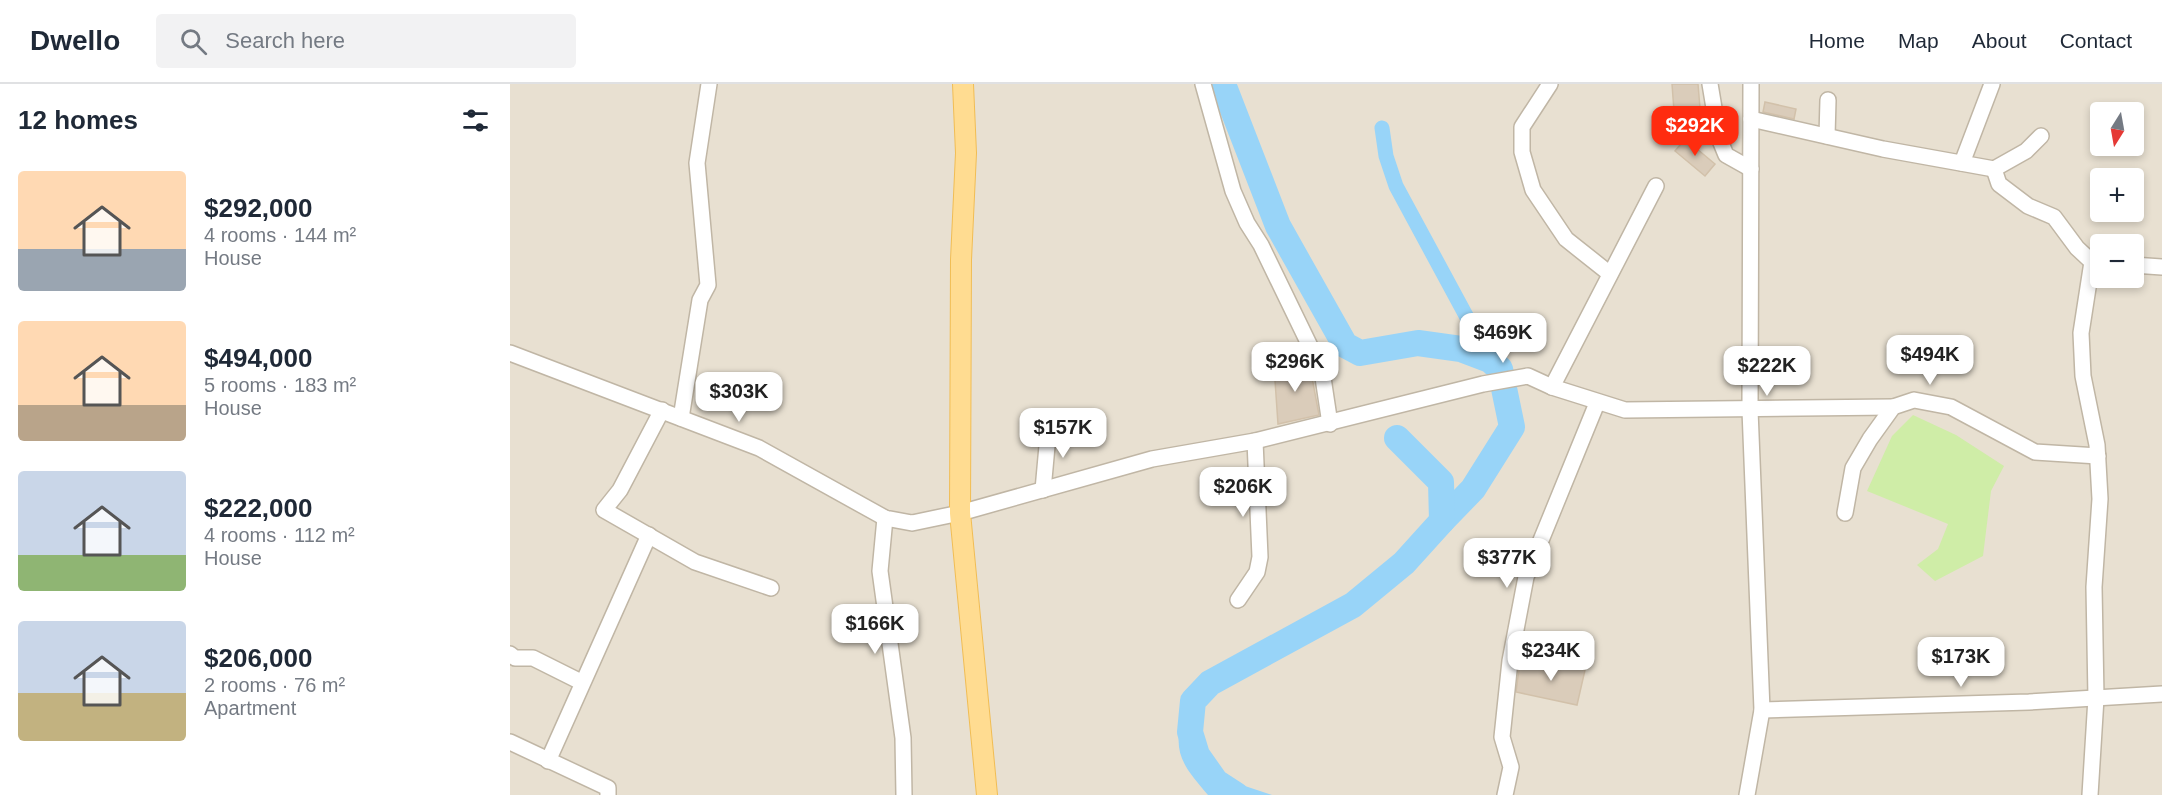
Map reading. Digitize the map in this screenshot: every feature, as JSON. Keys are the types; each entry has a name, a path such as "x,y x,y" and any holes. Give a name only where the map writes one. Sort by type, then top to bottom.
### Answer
{"main road":[{"path":"963,84 966,153 961,257 960,513 987,795"}],"street":[{"path":"681,418 700,300 708,285 697,163 709,84"},
{"path":"1203,84 1238,202 1322,371 1330,424"},
{"path":"1550,84 1522,127 1522,152 1533,190 1566,239 1610,274"},
{"path":"1710,84 1719,138 1726,155 1751,169"},
{"path":"1747,795 1762,710 1750,410 1751,84"},
{"path":"1962,163 1992,84"},
{"path":"1827,136 1828,100"},
{"path":"1751,119 1883,149 1994,169 2026,151 2041,136"},
{"path":"1994,169 1999,184 2028,206 2054,217 2077,248 2090,258"},
{"path":"1552,387 1656,186"},
{"path":"2144,266 2162,267"},
{"path":"2090,795 2096,698 2094,587 2100,499 2098,456 2083,376 2081,333 2091,288"},
{"path":"510,353 759,448 885,518 912,523 960,513 1152,459 1255,441 1484,384 1528,376 1552,387 1625,410 1893,407 1914,400 1951,407 2035,452 2098,456"},
{"path":"1505,795 1511,767 1502,737 1510,661 1526,577 1597,402"},
{"path":"1845,513 1853,468 1893,407"},
{"path":"662,410 620,490 604,510 695,562 771,588"},
{"path":"1043,490 1049,424"},
{"path":"1239,600 1257,572 1260,556 1255,441"},
{"path":"885,518 880,571 903,738 904,795"},
{"path":"548,761 649,535"},
{"path":"510,654 515,658 533,658 582,682"},
{"path":"1762,710 2162,694"},
{"path":"510,742 608,788 608,795"}],"shaded area":[{"path":"510,84 2162,84 2162,795 510,795"}],"green space":[{"path":"1913,415 1956,435 2004,466 1991,491 1983,556 1935,581 1917,565 1938,549 1948,524 1867,491 1892,436"}],"water":[{"path":"1183,717 1200,728 1207,761 1242,785 1272,795 1208,795 1182,759 1179,741"}],"building":[{"path":"1672,84 1698,84 1700,108 1674,111"},
{"path":"1765,102 1796,109 1794,119 1763,112"},
{"path":"1685,139 1715,164 1705,176 1675,151"},
{"path":"1307,362 1319,415 1278,424 1274,366"},
{"path":"1520,662 1551,668 1552,663 1585,670 1577,705 1516,692"}],"waterway":[{"path":"1223,84 1278,226 1345,345 1360,353 1418,343 1461,349 1490,360 1500,369 1512,427 1473,489 1442,521"},
{"path":"1382,128 1386,156 1396,186 1490,360"},
{"path":"1236,795 1216,782 1197,755 1190,732 1193,701 1210,683 1353,605 1404,563 1442,521 1441,482 1397,438"}]}
